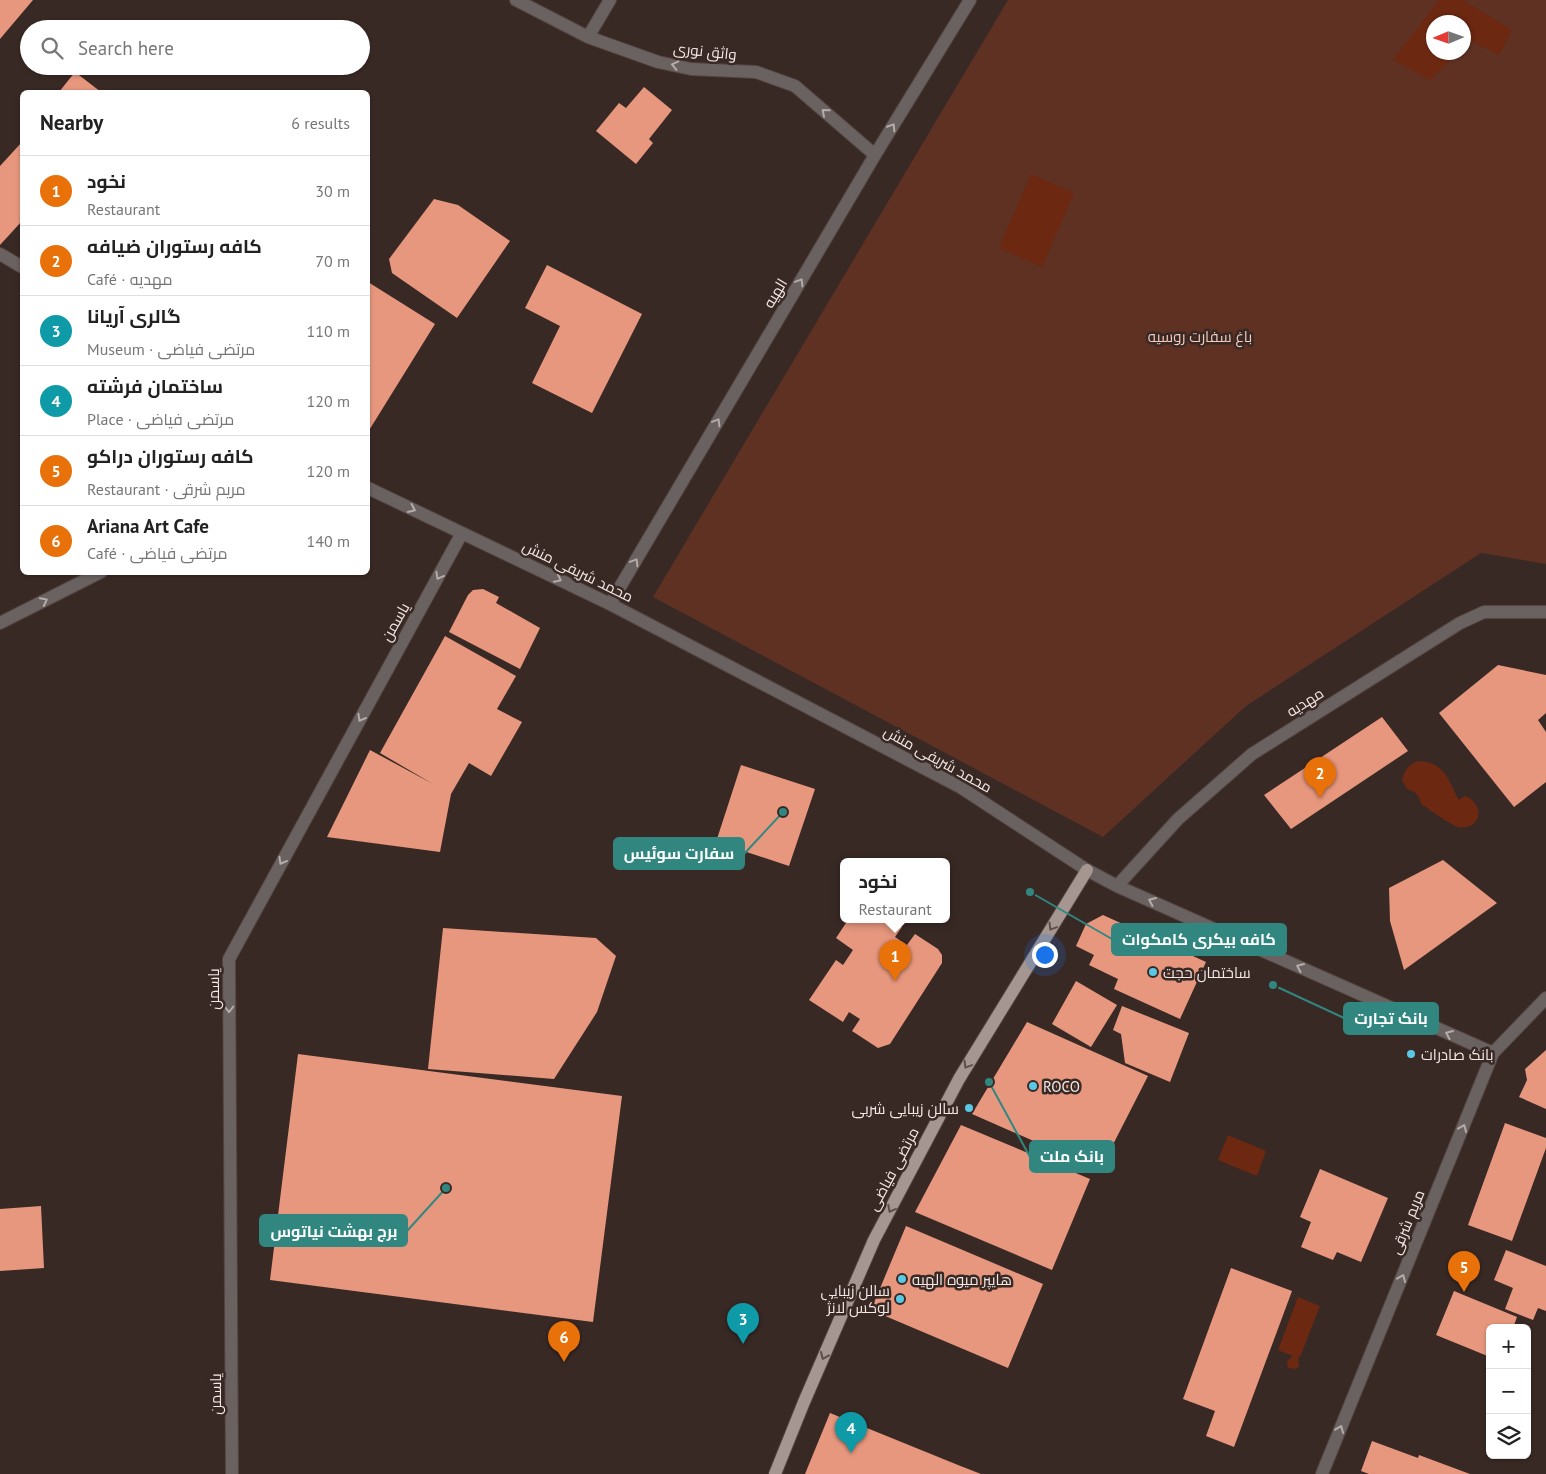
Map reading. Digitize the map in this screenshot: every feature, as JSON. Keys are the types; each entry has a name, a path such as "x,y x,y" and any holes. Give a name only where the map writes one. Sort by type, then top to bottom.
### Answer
{"main road":[{"name":"مرتضی فیاضی","path":"775,1474 874,1240 959,1079 1087,870"}],"street":[{"name":"واثق نوری","path":"516,0 588,37 658,62 691,69 756,72 795,86 875,155"},
{"path":"588,37 610,0"},
{"name":"الهیه","path":"610,604 875,155 970,0"},
{"path":"0,254 20,266"},
{"name":"محمد شریفی منش","path":"370,489 610,604 960,787 1087,870 1117,886 1493,1053"},
{"name":"یاسمن","path":"232,1474 229,959 462,533"},
{"path":"0,623 95,575"},
{"name":"مهدیه","path":"1117,886 1178,820 1252,754 1277,738 1460,623 1484,612 1546,612"},
{"name":"مریم شرقی","path":"1322,1474 1493,1053 1546,998"}],"green space":[{"name":"باغ سفارت روسیه","path":"1008,0 1546,0 1546,564 1481,553 1246,706 1103,837 653,597"}],"shaded area":[{"path":"1439,0 1463,0 1512,30 1499,55 1471,41 1471,15 1428,15"},
{"path":"1426,17 1426,60 1451,60 1430,80 1393,60"},
{"path":"1031,174 1074,193 1042,267 999,248"},
{"path":"1417,761 1434,764 1439,768 1448,778 1459,800 1465,796 1472,800 1478,811 1476,821 1466,827 1458,827 1421,804 1417,794 1407,789 1402,780 1407,768"},
{"path":"1228,1135 1266,1151 1257,1176 1218,1160"},
{"path":"1298,1297 1320,1306 1300,1357 1298,1357 1299,1366 1296,1369 1288,1368 1287,1361 1293,1356 1278,1350"}],"building":[{"path":"0,0 33,0 0,39"},
{"path":"73,75 79,75 98,90 61,90"},
{"path":"644,87 672,110 649,139 653,143 636,164 596,131 619,103 626,108"},
{"path":"20,144 20,223 0,245 0,166"},
{"path":"434,199 458,205 510,241 457,318 392,273 389,259"},
{"path":"547,265 642,314 592,413 532,383 560,326 525,308"},
{"path":"370,283 435,324 370,429"},
{"path":"483,589 499,597 496,603 540,628 520,669 449,632 468,595 473,590"},
{"path":"445,636 516,676 497,709 522,722 491,776 469,763 451,794 440,852 327,837 370,750 433,784 380,753"},
{"path":"1498,665 1546,675 1546,713 1538,720 1546,732 1546,782 1514,807 1439,713"},
{"path":"1382,717 1408,751 1291,829 1264,795"},
{"path":"741,765 815,789 789,866 716,842"},
{"path":"1443,860 1497,903 1404,970 1390,921 1389,888"},
{"name":"ساختمان حجت","path":"1103,915 1206,962 1180,1019 1114,989 1118,979 1089,965 1094,955 1076,946 1086,924"},
{"path":"846,923 896,923 902,927 895,937 907,945 915,934 938,949 942,955 942,963 890,1044 878,1048 852,1031 860,1019 849,1012 843,1022 809,1000 836,960 843,965 853,950 836,938"},
{"path":"443,928 596,938 616,956 597,1012 554,1079 428,1069"},
{"path":"1076,981 1117,1005 1091,1047 1052,1024"},
{"path":"1122,1006 1189,1033 1170,1082 1125,1063 1121,1034 1113,1030"},
{"path":"1027,1022 1148,1076 1100,1170 972,1114"},
{"path":"1546,1050 1546,1109 1519,1097 1527,1080 1525,1069"},
{"path":"298,1054 622,1096 593,1322 270,1280"},
{"path":"1505,1123 1546,1138 1546,1148 1512,1241 1468,1225"},
{"path":"961,1125 1090,1179 1052,1270 915,1212"},
{"path":"1320,1169 1388,1198 1361,1262 1337,1252 1333,1260 1301,1247 1311,1222 1300,1217"},
{"path":"41,1206 44,1268 0,1271 0,1209"},
{"path":"906,1226 1043,1284 1008,1368 871,1310"},
{"path":"1506,1250 1546,1266 1546,1311 1538,1308 1533,1320 1505,1309 1513,1288 1494,1280"},
{"path":"1231,1268 1292,1291 1234,1447 1206,1436 1215,1411 1183,1399"},
{"path":"1454,1291 1517,1317 1514,1324 1486,1324 1486,1355 1436,1335"},
{"path":"830,1413 958,1465 981,1474 805,1474"},
{"path":"1372,1441 1418,1458 1419,1455 1470,1474 1369,1474 1361,1471"}],"place":[{"name":"کافه رستوران ضیافه","path":"1320,798"},
{"name":"سفارت سوئیس","path":"783,812"},
{"name":"کافه بیکری کامکوات","path":"1030,892"},
{"name":"ساختمان حجت","path":"1153,972"},
{"name":"نخود","path":"895,981"},
{"name":"بانک تجارت","path":"1273,985"},
{"name":"بانک صادرات","path":"1411,1054"},
{"name":"بانک ملت","path":"989,1082"},
{"name":"ROCO","path":"1033,1086"},
{"name":"سالن زیبایی شربی","path":"969,1108"},
{"name":"برج بهشت نیاتوس","path":"446,1188"},
{"name":"هایپر میوه الهیه","path":"902,1279"},
{"name":"کافه رستوران دراکو","path":"1464,1292"},
{"name":"سالن زیبایی لوکس لانژ","path":"900,1299"},
{"name":"گالری آریانا","path":"743,1344"},
{"name":"Ariana Art Cafe","path":"564,1362"},
{"name":"ساختمان فرشته","path":"851,1453"}]}
